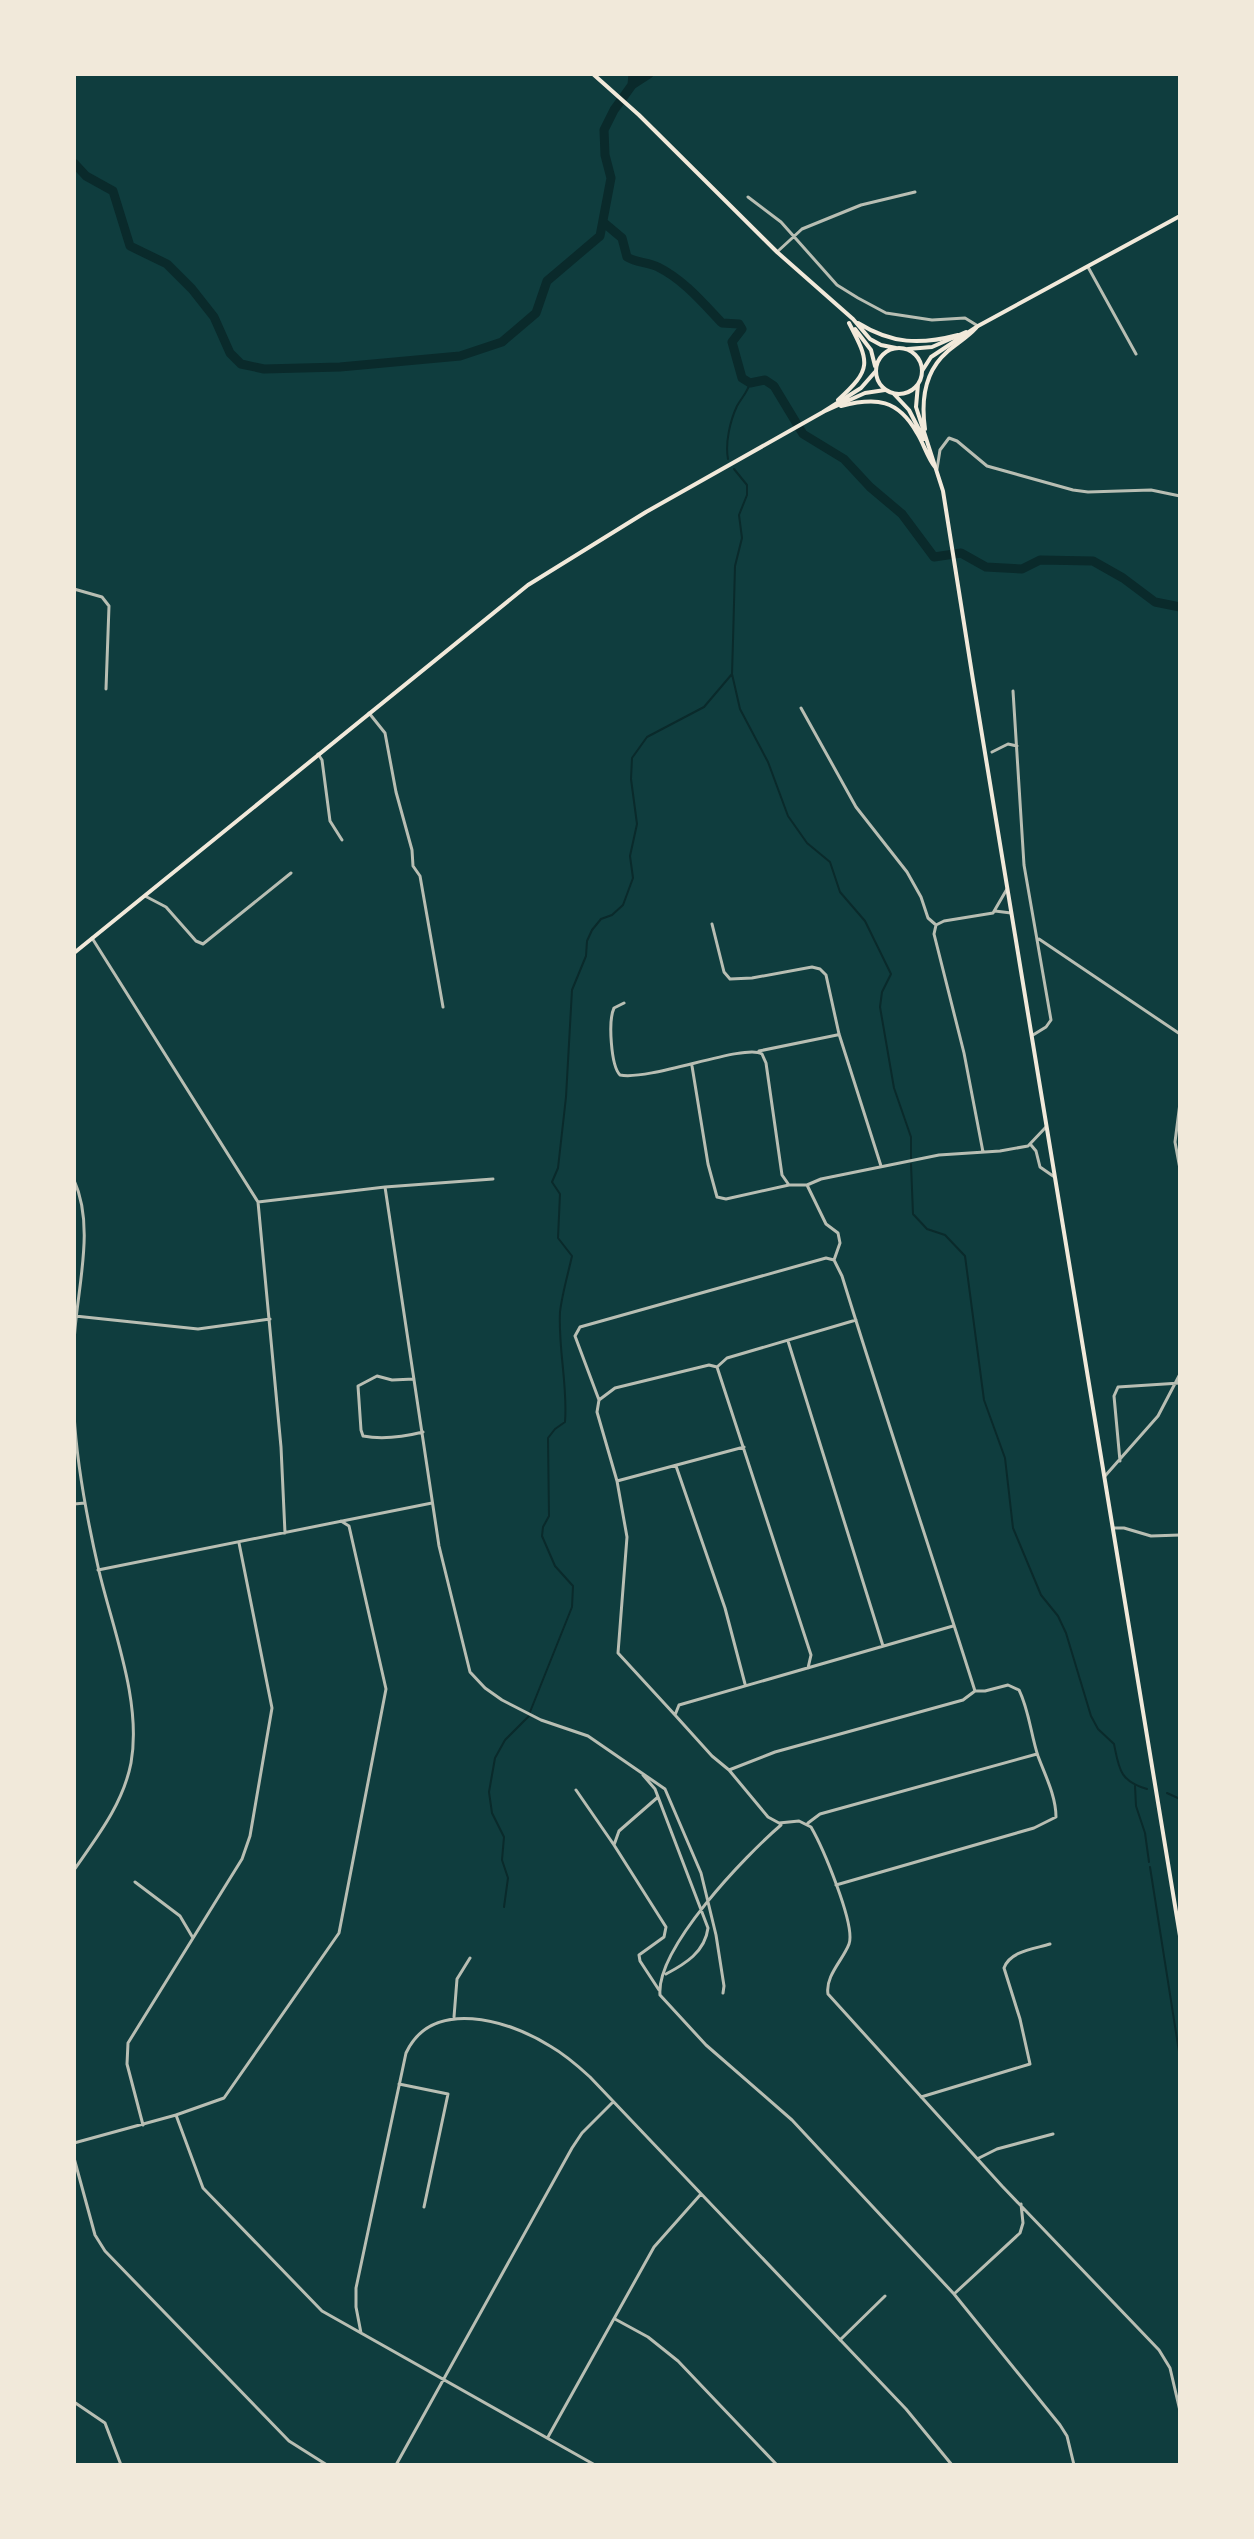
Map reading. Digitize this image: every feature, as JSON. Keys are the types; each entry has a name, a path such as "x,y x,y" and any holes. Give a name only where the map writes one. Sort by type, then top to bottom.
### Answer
{"main road":[{"path":"593,74 875,343 908,349 932,347 977,327"},
{"path":"1180,216 977,327 931,357 918,384 916,407 937,469 953,540 1180,1936"},
{"path":"851,321 888,338 929,341 958,335"},
{"path":"851,321 867,344 879,384 909,410 928,445"},
{"path":"840,403 864,370 862,351 851,321"},
{"path":"926,437 922,403 930,376 941,358 977,327"},
{"path":"840,403 861,388 876,370 882,354 896,348"},
{"path":"908,349 919,358 922,371"},
{"path":"893,394 907,393 918,384"},
{"path":"74,953 528,585 646,512 788,431 840,403 865,393 885,390"},
{"path":"840,403 873,400 894,407 913,425 937,469"}],"street":[{"path":"777,252 802,229 861,205 915,192"},
{"path":"748,197 781,222 837,285 886,313 932,320 965,318 977,327"},
{"path":"1088,267 1136,354"},
{"path":"937,469 940,450 949,438 987,466 1073,490 1151,490 1180,496"},
{"path":"74,589 102,597 109,606 106,689"},
{"path":"1013,691 1024,865 1051,1020 1033,1035"},
{"path":"801,708 856,807 907,872 928,918 936,925"},
{"path":"369,713 385,733 413,866 420,876 443,1007"},
{"path":"992,752 1014,743 1019,748"},
{"path":"318,754 323,765 330,821 342,840"},
{"path":"145,896 166,907 196,941 203,944 291,873"},
{"path":"936,925 944,921 989,915 995,911 1008,886"},
{"path":"995,911 1013,914"},
{"path":"712,924 724,972 730,979 812,967 823,971 839,1034 881,1166"},
{"path":"936,925 935,939 964,1053 983,1152"},
{"path":"92,938 258,1202 283,1477 285,1533"},
{"path":"1039,939 1180,1034"},
{"path":"624,1003 611,1013 617,1073 625,1077 692,1066 751,1050 759,1051 839,1034"},
{"path":"759,1051 766,1063 783,1178 789,1185"},
{"path":"692,1066 714,1193 726,1199 789,1185 807,1185 821,1179 946,1154 1031,1145 1048,1125"},
{"path":"1180,1103 1175,1142 1180,1169"},
{"path":"1031,1145 1040,1167 1056,1178"},
{"path":"258,1202 385,1187 493,1179"},
{"path":"74,1180 84,1210 74,1343"},
{"path":"807,1185 826,1224 839,1236 834,1260 842,1276 880,1403 944,1589 975,1691"},
{"path":"385,1187 439,1546 470,1672 502,1700 526,1713 588,1736 665,1789 694,1853 709,1900 723,1993"},
{"path":"74,1238 83,1238"},
{"path":"783,1824 768,1817 729,1770 712,1756 618,1653 628,1545 617,1481 597,1412 599,1400 575,1336 580,1327 826,1258 834,1260"},
{"path":"75,1316 198,1329 270,1319"},
{"path":"717,1367 727,1358 856,1320"},
{"path":"788,1341 883,1646"},
{"path":"599,1400 615,1388 709,1365 717,1367"},
{"path":"717,1367 811,1655 808,1668"},
{"path":"1105,1476 1158,1416 1178,1383 1180,1374"},
{"path":"414,1379 392,1380 377,1376 358,1386 361,1430 363,1436 374,1438 423,1432"},
{"path":"1120,1461 1114,1396 1118,1387 1178,1383"},
{"path":"74,1414 85,1503 133,1724 128,1775 116,1806 74,1870"},
{"path":"617,1481 744,1447"},
{"path":"676,1466 725,1608 745,1684"},
{"path":"74,1504 85,1503"},
{"path":"98,1570 433,1503"},
{"path":"74,2143 176,2115 214,2102 229,2092 334,1943 343,1921 386,1689 349,1526 341,1521"},
{"path":"1113,1528 1151,1536 1180,1535"},
{"path":"143,2125 126,2049 133,2032 242,1859 248,1845 271,1722 270,1694 239,1543"},
{"path":"675,1715 679,1705 953,1626"},
{"path":"729,1770 775,1752 963,1700 975,1691 1008,1685 1019,1690 1057,1813 1051,1820 1034,1828 836,1885"},
{"path":"808,1824 820,1814 1037,1754"},
{"path":"638,1769 651,1782 658,1797 708,1928 705,1942 687,1962 664,1974"},
{"path":"576,1790 666,1927 664,1937 639,1955 660,1995 706,2045 792,2120 954,2294 1060,2425 1067,2436 1074,2465"},
{"path":"614,1845 619,1831 658,1797"},
{"path":"659,1990 678,1944 701,1908 783,1824 799,1821 808,1824 816,1835 836,1885 851,1933 850,1941 829,1981 828,1994 1165,2358 1172,2373 1180,2411"},
{"path":"135,1882 180,1916 193,1938"},
{"path":"921,2097 1030,2064 1004,1968 1014,1955 1050,1944"},
{"path":"454,2017 457,1979 470,1958"},
{"path":"361,2333 356,2288 406,2053 414,2038 431,2025 454,2017 485,2021 549,2045 569,2059 614,2101 906,2409 952,2465"},
{"path":"399,2084 448,2094 424,2207"},
{"path":"396,2465 572,2148 582,2133 614,2101"},
{"path":"176,2115 203,2188 313,2303 595,2465"},
{"path":"979,2158 997,2149 1053,2134"},
{"path":"74,2158 95,2235 105,2251 289,2441 327,2465"},
{"path":"548,2437 654,2247 701,2194"},
{"path":"954,2294 1020,2233 1023,2223 1021,2204"},
{"path":"840,2340 885,2296"},
{"path":"614,2319 648,2337 678,2361 777,2465"},
{"path":"74,2402 105,2423 121,2465"},
{"path":"314,2465 317,2460"}],"waterway":[{"path":"74,163 86,176 113,191 130,246 167,264 192,289 214,317 230,353 241,364 264,369 340,367 460,356 502,342 536,313 547,281 600,236 611,178 605,155 604,130 632,85 633,74"},
{"path":"632,85 649,74"},
{"path":"603,222 622,238 627,257 658,267 676,278 722,323 739,324 742,329 732,342 742,378 750,383 765,380 774,386 803,434 844,459 870,487 902,514 934,557 961,553 986,567 1022,569 1040,560 1093,561 1155,602 1180,607"},
{"path":"728,459 732,418 750,383"},
{"path":"734,469 747,485 747,495 739,515 742,538 735,566 732,674 740,709 768,762 788,816 807,843 830,862 840,892 865,921 891,974 882,992 880,1007 894,1088 911,1137 911,1158"},
{"path":"530,1712 572,1607 573,1586 555,1566 542,1536 549,1516 548,1438 565,1422 560,1312 572,1256 558,1238 560,1194 552,1182 558,1168 566,1097 572,990 586,956 592,930 601,919 612,915 623,905 633,878 630,856 637,824 631,779 632,758 647,737 704,707 732,674"},
{"path":"911,1164 913,1214 927,1229 945,1235 965,1256 984,1400 1005,1458 1013,1528 1041,1595 1058,1616 1066,1633 1091,1716 1098,1729 1114,1744 1119,1767 1126,1778 1147,1789"},
{"path":"504,1907 508,1878 502,1860 504,1837 492,1813 489,1792 495,1758 505,1740 529,1716"},
{"path":"1135,1786 1136,1806 1145,1833 1149,1862"},
{"path":"1167,1793 1180,1799"},
{"path":"1150,1867 1180,2058"}]}
